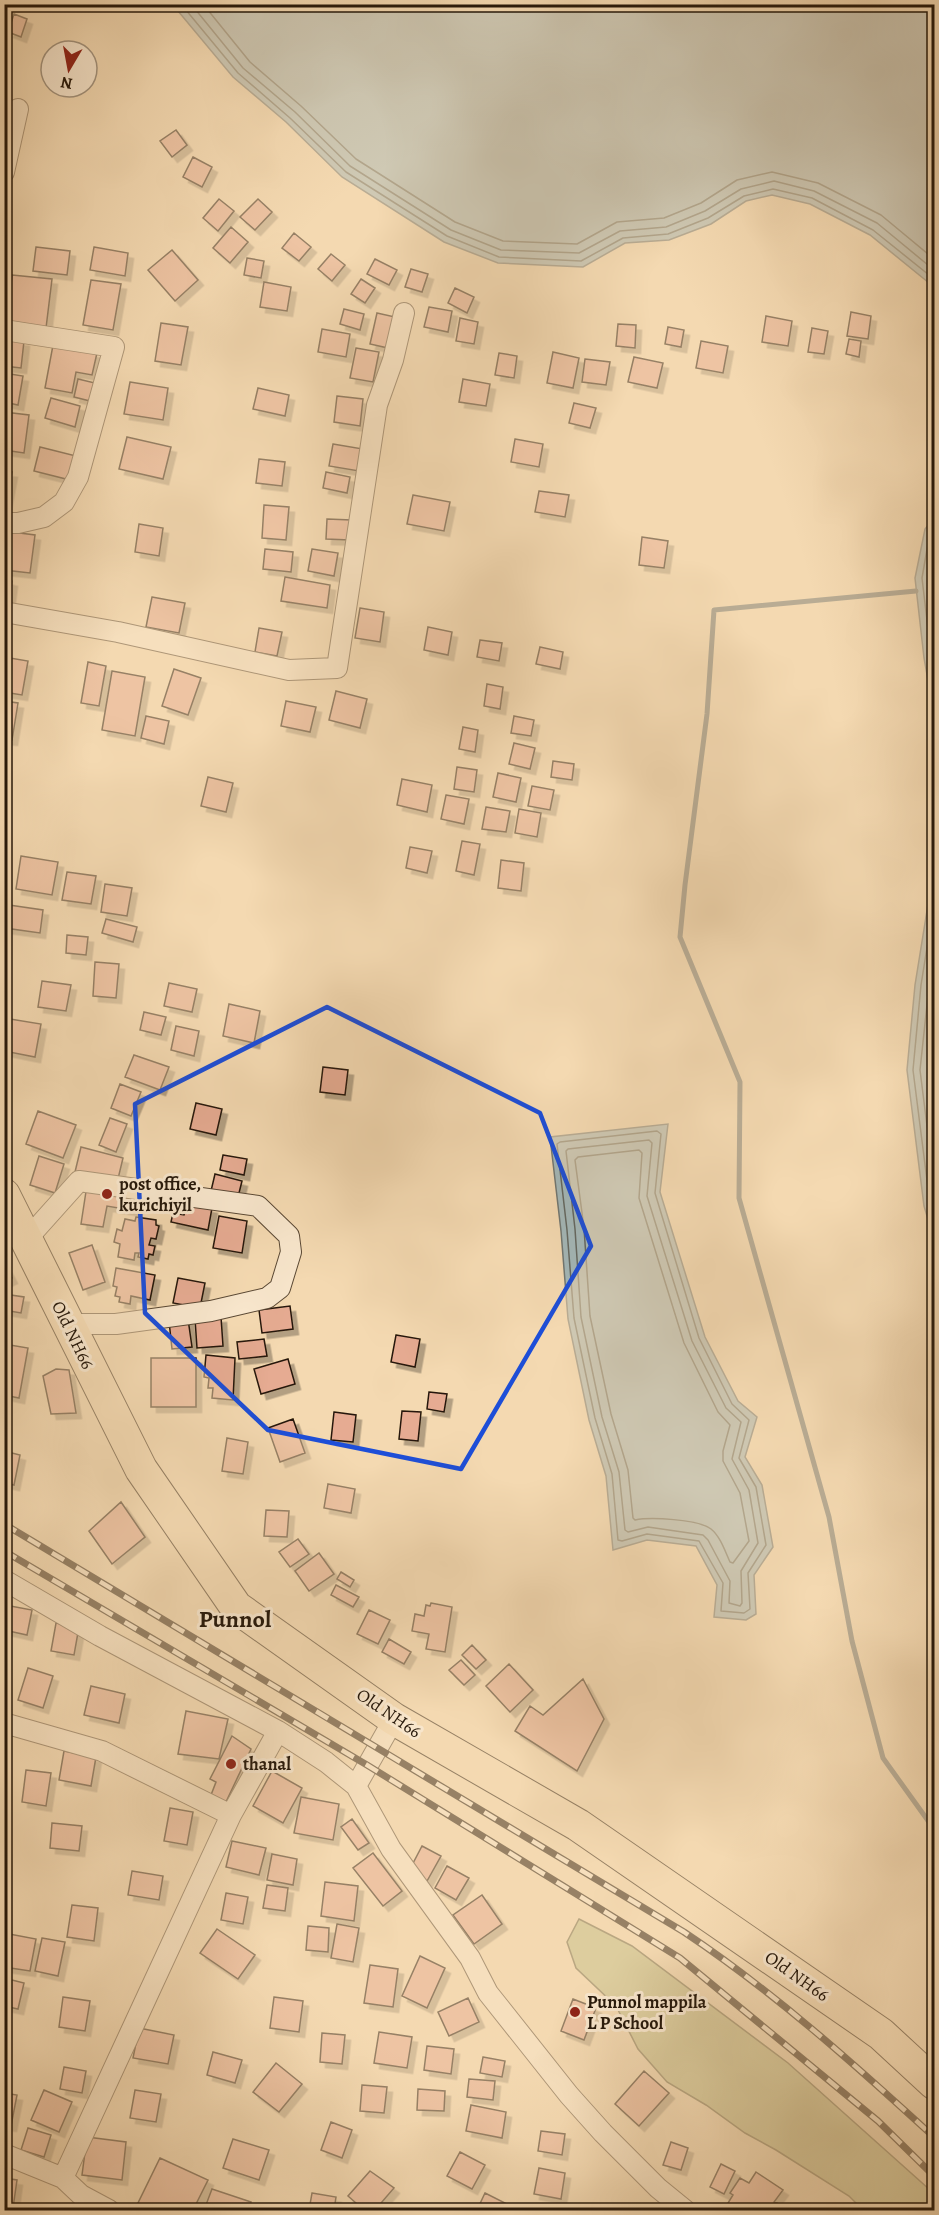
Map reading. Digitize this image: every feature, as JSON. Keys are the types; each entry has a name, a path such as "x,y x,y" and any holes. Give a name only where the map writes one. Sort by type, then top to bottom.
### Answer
{"main road":[{"name":"Old NH66","path":"4,1195 141,1469 236,1607 394,1719 578,1825 881,2034 934,2083"}],"street":[{"path":"4,172 18,109"},
{"path":"4,612 118,632 289,670 337,668 377,405 393,360 404,313"},
{"path":"4,330 114,347 78,477 64,502 44,517 18,523 4,523"},
{"path":"27,1239 79,1181 258,1206 289,1236 291,1252 280,1288 267,1299 211,1311 117,1324 68,1324"},
{"path":"4,1580 100,1636 278,1731 326,1762 356,1786 391,1849 470,1958 488,1994 603,2133 658,2188 685,2211"},
{"path":"356,1786 394,1719"},
{"path":"4,1723 102,1750 231,1815"},
{"path":"63,2178 231,1815 278,1731"},
{"path":"4,2154 63,2178 81,2195 109,2211"}],"highlighted area":[{"path":"327,1007 540,1113 591,1246 461,1469 268,1430 145,1313 135,1104"}],"shaded area":[{"path":"579,1919 632,1946 788,2063 930,2190 934,2195 934,2210 863,2210 849,2196 745,2133 706,2105 667,2082 638,2049 616,2006 576,1968 567,1942"}],"water":[{"path":"173,5 934,5 934,287 870,235 810,204 772,195 746,201 711,224 669,240 625,243 583,267 498,263 444,242 342,177 286,122 233,77"},
{"path":"934,518 934,714 924,658 915,578 925,529"},
{"path":"934,867 934,1239 924,1206 907,1070 915,985"},
{"path":"668,1124 660,1192 705,1337 738,1401 757,1417 745,1457 762,1485 773,1547 754,1575 756,1614 746,1620 714,1617 717,1585 696,1546 647,1540 613,1550 606,1476 589,1420 568,1319 550,1137"}],"building":[{"path":"14,14 27,19 21,37 8,32"},
{"path":"176,130 187,145 172,157 160,141"},
{"path":"193,157 212,167 202,187 183,177"},
{"path":"219,199 234,211 218,231 203,218"},
{"path":"258,199 272,212 255,230 240,217"},
{"path":"231,227 248,242 230,263 213,248"},
{"path":"294,233 311,247 299,261 282,248"},
{"path":"36,247 70,251 67,275 33,271"},
{"path":"94,247 128,253 125,276 90,270"},
{"path":"172,250 198,280 175,301 148,270"},
{"path":"331,254 345,265 332,281 318,269"},
{"path":"247,258 264,261 261,278 244,275"},
{"path":"375,259 397,270 389,285 367,274"},
{"path":"411,269 428,274 422,292 405,287"},
{"path":"12,275 52,279 46,328 7,323"},
{"path":"361,279 375,288 365,303 351,294"},
{"path":"91,280 121,284 113,330 83,325"},
{"path":"264,282 291,287 287,311 260,307"},
{"path":"455,288 474,297 467,313 448,303"},
{"path":"429,307 452,311 448,332 424,327"},
{"path":"344,309 364,314 360,330 340,324"},
{"path":"851,312 871,316 868,339 847,336"},
{"path":"377,313 395,317 388,348 370,344"},
{"path":"766,316 792,321 788,346 762,342"},
{"path":"460,318 478,322 474,344 456,341"},
{"path":"161,323 188,327 181,365 155,361"},
{"path":"618,324 636,325 635,348 616,346"},
{"path":"668,327 684,330 681,347 665,344"},
{"path":"812,328 828,331 824,354 808,352"},
{"path":"322,329 350,334 346,357 318,352"},
{"path":"4,339 24,341 21,368 4,366"},
{"path":"849,339 861,341 859,357 846,354"},
{"path":"701,341 728,346 723,373 696,368"},
{"path":"53,345 97,353 92,375 76,372 72,393 45,388"},
{"path":"356,348 379,352 373,382 350,378"},
{"path":"553,352 579,358 573,388 547,383"},
{"path":"499,353 517,356 514,378 495,375"},
{"path":"634,357 663,363 657,388 628,382"},
{"path":"585,359 610,362 606,385 582,382"},
{"path":"4,373 23,376 18,405 4,402"},
{"path":"78,379 95,383 90,401 74,397"},
{"path":"463,379 490,384 486,406 459,402"},
{"path":"130,382 168,388 163,420 124,414"},
{"path":"258,388 289,395 285,416 253,409"},
{"path":"337,396 363,399 360,426 334,422"},
{"path":"51,398 80,406 75,427 45,418"},
{"path":"574,403 596,408 590,428 569,423"},
{"path":"4,412 29,415 24,453 4,450"},
{"path":"127,437 171,447 163,479 119,469"},
{"path":"515,439 543,444 539,467 511,462"},
{"path":"333,444 363,449 359,471 329,466"},
{"path":"40,447 76,456 70,480 34,471"},
{"path":"259,459 285,462 282,486 256,483"},
{"path":"4,471 12,472 5,509 4,509"},
{"path":"326,472 350,477 347,493 323,488"},
{"path":"539,491 569,495 565,517 535,512"},
{"path":"413,495 450,502 444,531 407,524"},
{"path":"264,505 289,507 286,540 262,538"},
{"path":"327,519 351,520 350,540 326,539"},
{"path":"139,524 163,528 159,556 135,552"},
{"path":"4,531 35,535 30,573 4,570"},
{"path":"642,537 668,541 664,568 639,565"},
{"path":"265,549 293,552 291,572 263,569"},
{"path":"312,549 338,553 334,576 308,571"},
{"path":"285,577 330,585 327,608 281,601"},
{"path":"4,579 12,581 9,604 4,603"},
{"path":"152,597 185,603 179,633 146,627"},
{"path":"360,608 384,612 380,642 355,638"},
{"path":"428,627 452,632 448,655 424,650"},
{"path":"259,628 282,632 277,656 255,652"},
{"path":"480,640 502,643 499,661 477,657"},
{"path":"540,647 563,652 560,669 536,664"},
{"path":"4,657 28,661 22,695 4,692"},
{"path":"88,662 106,666 99,706 81,703"},
{"path":"174,669 201,678 188,715 162,706"},
{"path":"112,671 145,677 135,736 102,730"},
{"path":"487,684 503,687 500,709 484,706"},
{"path":"336,691 367,699 360,728 329,720"},
{"path":"4,701 18,703 12,740 4,739"},
{"path":"286,701 316,707 310,732 281,726"},
{"path":"146,716 169,721 164,744 141,738"},
{"path":"514,716 534,720 531,736 511,733"},
{"path":"463,727 478,730 475,752 459,749"},
{"path":"514,743 535,748 530,769 509,764"},
{"path":"553,761 574,764 572,780 551,777"},
{"path":"457,767 477,770 474,792 454,789"},
{"path":"498,773 521,778 516,802 493,797"},
{"path":"208,777 233,783 226,812 201,806"},
{"path":"402,779 432,785 427,812 397,805"},
{"path":"532,786 554,790 550,810 528,806"},
{"path":"446,795 469,799 464,824 441,819"},
{"path":"486,807 510,811 506,832 482,829"},
{"path":"519,809 541,813 537,837 515,833"},
{"path":"462,841 480,844 474,875 456,871"},
{"path":"410,847 432,851 427,873 406,868"},
{"path":"21,856 58,862 52,895 16,889"},
{"path":"501,860 524,863 521,891 498,888"},
{"path":"67,872 96,876 91,904 62,900"},
{"path":"105,884 132,888 127,916 101,912"},
{"path":"9,905 43,910 40,933 5,928"},
{"path":"106,919 137,927 133,942 102,933"},
{"path":"67,935 88,937 86,955 66,953"},
{"path":"95,962 119,964 116,998 93,996"},
{"path":"42,981 71,985 66,1011 38,1007"},
{"path":"169,983 197,989 192,1012 164,1006"},
{"path":"229,1004 260,1011 254,1043 223,1036"},
{"path":"144,1012 166,1017 161,1035 140,1030"},
{"path":"4,1018 41,1024 35,1057 4,1051"},
{"path":"176,1026 199,1031 194,1056 171,1050"},
{"path":"134,1055 169,1067 160,1090 125,1077"},
{"path":"323,1067 348,1070 345,1095 320,1092"},
{"path":"120,1084 141,1092 131,1116 111,1108"},
{"path":"196,1103 222,1109 216,1135 190,1129"},
{"path":"38,1111 76,1125 63,1158 26,1144"},
{"path":"110,1118 127,1124 116,1152 99,1145"},
{"path":"81,1147 123,1158 117,1183 75,1172"},
{"path":"223,1155 247,1159 244,1175 220,1170"},
{"path":"39,1156 64,1164 55,1193 30,1185"},
{"path":"215,1174 242,1181 238,1197 211,1191"},
{"path":"87,1185 139,1194 136,1211 107,1206 103,1227 81,1224"},
{"path":"187,1203 212,1208 208,1230 171,1222 173,1213 184,1215"},
{"path":"219,1216 247,1221 242,1253 213,1248"},
{"path":"136,1217 156,1220 156,1225 159,1226 156,1239 151,1238 149,1245 155,1246 153,1255 149,1254 148,1259 138,1257 139,1253 135,1253 134,1260 118,1257 120,1244 114,1242 117,1229 122,1231 125,1219 135,1221"},
{"path":"92,1245 105,1282 83,1290 69,1253"},
{"path":"4,1263 12,1278 4,1282"},
{"path":"116,1268 155,1275 150,1300 131,1296 130,1304 119,1302 120,1297 115,1296 117,1287 113,1286"},
{"path":"178,1278 205,1283 200,1308 173,1303"},
{"path":"4,1294 24,1297 21,1313 4,1310"},
{"path":"290,1306 293,1329 262,1333 259,1310"},
{"path":"221,1317 223,1346 197,1348 195,1319"},
{"path":"188,1319 192,1347 172,1349 169,1321"},
{"path":"396,1335 420,1339 415,1367 391,1362"},
{"path":"264,1339 267,1356 239,1359 237,1342"},
{"path":"4,1344 28,1348 19,1398 4,1395"},
{"path":"206,1355 235,1358 233,1400 212,1398 213,1388 208,1388 209,1378 204,1377"},
{"path":"151,1358 196,1358 196,1407 151,1407"},
{"path":"288,1359 295,1384 261,1394 254,1369"},
{"path":"56,1369 69,1370 76,1413 51,1414 43,1376"},
{"path":"429,1392 447,1394 444,1412 427,1409"},
{"path":"402,1411 421,1412 418,1441 399,1439"},
{"path":"334,1412 356,1415 353,1442 331,1440"},
{"path":"293,1419 305,1453 280,1462 268,1428"},
{"path":"227,1438 248,1442 243,1474 222,1471"},
{"path":"4,1451 20,1455 14,1485 4,1483"},
{"path":"328,1484 355,1489 351,1513 324,1508"},
{"path":"121,1502 145,1537 112,1564 89,1531"},
{"path":"266,1510 289,1511 287,1537 264,1536"},
{"path":"298,1539 309,1554 290,1567 279,1552"},
{"path":"319,1553 334,1574 309,1591 295,1571"},
{"path":"341,1572 354,1580 350,1587 337,1579"},
{"path":"336,1585 359,1597 353,1607 331,1595"},
{"path":"431,1603 452,1607 445,1652 426,1649 429,1634 412,1631 415,1614 424,1616 426,1605 430,1606"},
{"path":"5,1605 32,1610 27,1635 4,1630"},
{"path":"369,1610 390,1620 378,1644 357,1634"},
{"path":"56,1623 79,1627 74,1655 51,1651"},
{"path":"389,1639 411,1652 404,1664 382,1652"},
{"path":"472,1645 486,1660 476,1669 462,1655"},
{"path":"461,1660 475,1675 464,1685 449,1670"},
{"path":"509,1664 533,1690 510,1712 486,1686"},
{"path":"28,1668 53,1676 43,1708 18,1700"},
{"path":"583,1679 604,1719 577,1771 515,1731 530,1706 543,1715"},
{"path":"91,1686 125,1694 119,1723 84,1715"},
{"path":"186,1711 228,1719 219,1759 178,1754"},
{"name":"thanal","path":"232,1736 251,1749 225,1804 211,1795 216,1782 210,1779"},
{"path":"64,1751 96,1757 91,1786 59,1780"},
{"path":"26,1770 51,1773 46,1806 22,1802"},
{"path":"272,1771 302,1788 283,1823 253,1806"},
{"path":"301,1797 339,1804 333,1840 294,1833"},
{"path":"170,1808 193,1812 187,1845 164,1841"},
{"path":"352,1819 369,1843 358,1850 341,1827"},
{"path":"52,1823 82,1826 79,1851 50,1848"},
{"path":"232,1841 266,1848 259,1875 226,1867"},
{"path":"422,1846 441,1856 427,1881 409,1871"},
{"path":"373,1853 402,1891 383,1906 353,1868"},
{"path":"272,1854 297,1859 293,1885 267,1880"},
{"path":"447,1866 469,1878 456,1900 435,1888"},
{"path":"132,1871 163,1876 159,1900 128,1895"},
{"path":"325,1882 358,1886 354,1921 321,1916"},
{"path":"267,1885 288,1888 285,1911 263,1908"},
{"path":"226,1893 248,1897 243,1924 221,1920"},
{"path":"482,1895 502,1924 474,1944 453,1915"},
{"path":"72,1905 98,1908 94,1941 67,1937"},
{"path":"337,1924 359,1928 353,1962 331,1958"},
{"path":"308,1926 329,1928 328,1952 306,1950"},
{"path":"217,1929 255,1955 238,1979 200,1953"},
{"path":"4,1933 36,1939 30,1971 4,1967"},
{"path":"42,1938 65,1942 58,1976 35,1971"},
{"path":"420,1956 445,1968 427,2008 402,1996"},
{"path":"370,1965 398,1969 393,2007 364,2003"},
{"path":"4,1978 24,1983 18,2009 4,2006"},
{"path":"63,1997 90,2001 85,2031 59,2027"},
{"path":"274,1997 303,2001 299,2032 270,2028"},
{"path":"468,1998 479,2022 449,2036 438,2012"},
{"path":"573,1999 596,2008 584,2040 561,2031"},
{"path":"139,2028 174,2035 168,2064 133,2058"},
{"path":"379,2032 412,2037 407,2068 374,2063"},
{"path":"322,2033 345,2035 342,2064 320,2062"},
{"path":"427,2046 454,2049 451,2074 424,2070"},
{"path":"213,2052 242,2060 235,2083 207,2075"},
{"path":"483,2057 505,2061 502,2077 480,2073"},
{"path":"276,2063 302,2084 279,2112 253,2092"},
{"path":"64,2067 86,2071 82,2093 60,2089"},
{"path":"644,2071 669,2093 639,2126 615,2104"},
{"path":"469,2079 495,2081 493,2100 467,2097"},
{"path":"362,2085 387,2087 384,2113 360,2111"},
{"path":"418,2089 445,2091 444,2111 417,2110"},
{"path":"44,2090 72,2102 59,2132 31,2120"},
{"path":"135,2090 161,2094 156,2122 130,2118"},
{"path":"4,2093 17,2095 11,2126 4,2125"},
{"path":"471,2105 506,2112 502,2138 466,2131"},
{"path":"331,2122 352,2130 342,2158 321,2150"},
{"path":"28,2128 51,2135 44,2157 21,2150"},
{"path":"541,2131 565,2134 562,2155 538,2151"},
{"path":"87,2137 126,2142 122,2180 82,2175"},
{"path":"233,2139 269,2150 259,2180 223,2168"},
{"path":"671,2142 688,2148 681,2170 663,2165"},
{"path":"460,2152 485,2165 472,2189 447,2176"},
{"path":"160,2158 208,2180 193,2210 153,2210 138,2203"},
{"path":"721,2164 735,2171 724,2194 710,2187"},
{"path":"539,2168 565,2173 561,2199 534,2194"},
{"path":"370,2171 394,2188 375,2210 364,2210 348,2196"},
{"path":"756,2172 783,2190 774,2202 777,2203 772,2210 730,2210 733,2206 728,2203 733,2195 730,2193 740,2178 749,2183"},
{"path":"4,2178 17,2180 13,2208 4,2207"},
{"path":"212,2189 251,2202 248,2210 204,2210"},
{"path":"312,2193 336,2197 334,2210 309,2210"},
{"path":"485,2193 507,2204 504,2210 477,2210"}],"waterway":[{"path":"916,591 714,610 707,714 680,937 740,1082 739,1198 829,1517 852,1641 883,1758 934,1829"}],"railway":[{"path":"4,1524 684,1932 782,2004 934,2137"},
{"path":"4,1551 367,1765 680,1958 878,2121 934,2176"}],"place":[{"name":"post office, kurichiyil","path":"107,1194"},
{"name":"thanal","path":"231,1764"},
{"name":"Punnol mappila L P School","path":"575,2012"}],"district":[{"name":"Punnol","path":"235,1619"}]}
